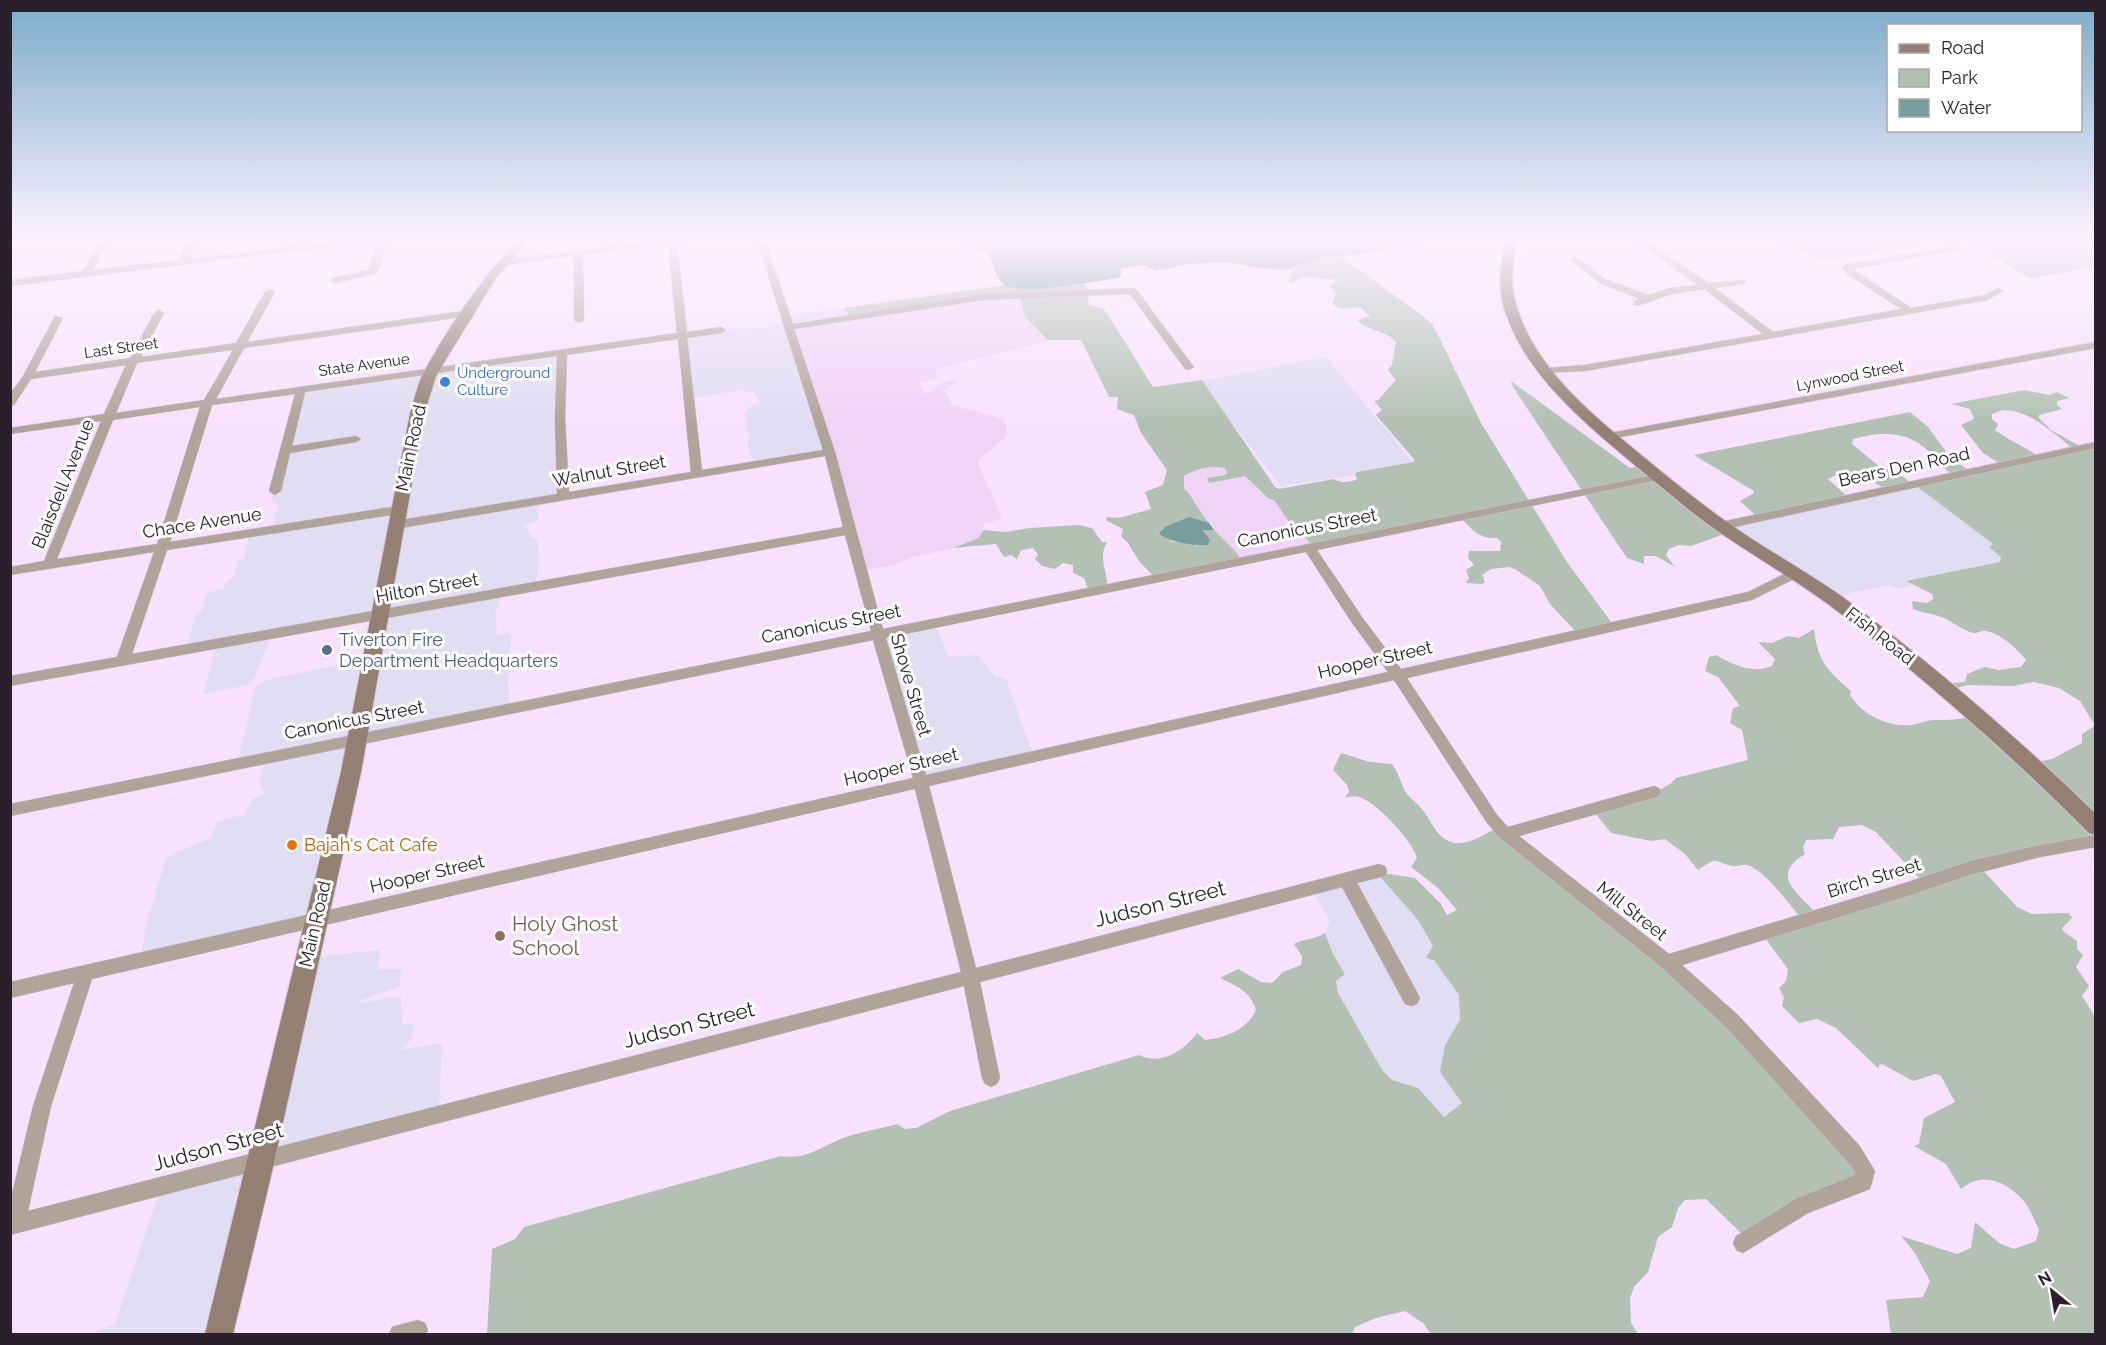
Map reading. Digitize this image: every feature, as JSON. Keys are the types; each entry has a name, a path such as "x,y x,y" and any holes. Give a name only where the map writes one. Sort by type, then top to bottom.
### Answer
{"main road":[{"name":"Main Road","path":"219,1335 358,739 417,414 432,370 477,300"},
{"name":"Fish Road","path":"1509,300 1523,335 1546,371 1578,407 1610,436 1720,526 1796,573 1848,610 1979,716 2042,773 2096,827"}],"street":[{"path":"123,660 162,548 204,410 266,300"},
{"path":"579,300 579,320"},
{"path":"678,300 698,474"},
{"name":"Shove Street","path":"780,300 828,452 921,783 970,976 991,1078"},
{"path":"789,327 966,300"},
{"path":"1139,300 1189,367"},
{"path":"1637,303 1643,300"},
{"path":"1724,300 1771,335"},
{"path":"1893,300 1910,311"},
{"path":"1546,371 1585,368 1973,300"},
{"name":"Blaisdell Avenue","path":"49,565 110,417 109,413 159,313"},
{"name":"Last Street","path":"28,376 468,313"},
{"path":"10,403 28,376 58,318"},
{"name":"State Avenue","path":"10,431 721,330"},
{"name":"Lynwood Street","path":"1610,436 2096,345"},
{"path":"562,353 560,418 563,497"},
{"path":"275,491 302,389"},
{"path":"286,450 356,439"},
{"name":"Bears Den Road","path":"1720,526 2096,445"},
{"name":"Walnut Street","path":"397,518 563,497 828,452"},
{"name":"Canonicus Street","path":"10,810 1309,548 1653,472"},
{"name":"Chace Avenue","path":"10,571 162,548 397,518"},
{"name":"Hilton Street","path":"10,681 850,530"},
{"name":"Mill Street","path":"1309,548 1357,620 1397,674 1478,800 1505,834 1667,962 1732,1021 1852,1152 1866,1171 1863,1182 1802,1206 1743,1243"},
{"name":"Hooper Street","path":"10,990 1397,674 1752,596 1796,573"},
{"path":"1505,834 1654,792"},
{"name":"Birch Street","path":"1667,962 1970,868 2040,851 2096,841"},
{"name":"Judson Street","path":"13,1224 1379,871"},
{"path":"1346,879 1411,998"},
{"path":"13,1224 42,1106 86,972"}],"shaded area":[{"path":"959,300 1022,300 1025,317 1049,341 935,370 939,377 919,383 926,394 937,386 957,378 955,383 945,390 952,405 993,416 1003,421 1007,427 1007,436 977,461 1002,519 984,524 980,538 953,548 909,558 897,564 861,571 790,326"},
{"path":"845,308 850,316 828,452 754,464 748,446 750,437 745,414 751,406 759,403 753,392 741,390 689,399 683,337 743,327 759,329 786,323 787,316"},
{"path":"557,355 563,494 538,504 538,521 523,526 528,530 531,538 537,538 537,584 500,592 499,606 495,612 497,634 510,634 508,685 510,707 365,736 317,916 141,956 147,921 166,859 211,838 217,822 245,814 252,799 266,793 262,789 260,780 266,758 238,761 256,685 270,679 373,658 381,618 273,631 252,684 204,694 216,646 187,648 195,615 202,611 207,593 224,588 226,582 235,576 237,561 244,559 250,533 273,528 275,514 280,506 272,501 272,493 276,489 302,391"},
{"path":"1326,357 1416,466 1281,486 1199,381"},
{"path":"1216,466 1224,468 1227,472 1225,475 1207,478 1209,482 1245,476 1269,499 1274,499 1311,545 1242,561 1202,515 1196,501 1184,488 1184,476 1194,470"},
{"path":"1914,484 1994,545 1989,546 2001,557 2000,562 1907,581 1911,586 1898,589 1889,585 1850,593 1836,600 1723,525"},
{"path":"935,624 948,657 978,655 996,677 1006,678 1033,755 926,780 878,637"},
{"path":"1376,872 1418,920 1433,946 1434,960 1459,995 1460,1020 1445,1045 1462,1103 1443,1117 1418,1088 1392,1080 1382,1070 1338,993 1336,981 1345,974 1333,954 1325,933 1330,922 1309,886"},
{"path":"380,950 378,969 402,969 399,987 361,1000 359,1003 401,996 402,1024 415,1024 410,1041 400,1050 442,1043 439,1110 268,1155 216,1334 92,1334 115,1324 162,1184 263,1152 309,961 332,955"}],"green space":[{"path":"903,300 988,300 850,316 845,308"},
{"path":"1021,300 1088,300 1089,305 1102,308 1106,312 1153,387 1202,380 1275,487 1279,489 1334,479 1346,482 1358,479 1355,475 1357,472 1414,462 1414,459 1376,415 1382,410 1374,401 1378,400 1396,380 1388,370 1392,365 1396,342 1387,335 1361,324 1357,320 1370,316 1360,307 1342,308 1332,303 1334,300 1400,300 1432,323 1481,423 1567,562 1614,626 1577,633 1550,604 1540,586 1509,567 1491,569 1482,575 1485,582 1482,584 1466,583 1469,578 1466,570 1474,565 1468,558 1469,551 1500,551 1501,542 1497,538 1477,533 1462,519 1311,545 1302,532 1294,529 1274,500 1269,499 1245,476 1209,483 1207,478 1225,475 1227,472 1224,468 1219,467 1203,468 1184,476 1184,488 1209,523 1198,521 1170,542 1186,541 1198,546 1202,530 1214,530 1242,561 1156,579 1139,561 1121,536 1123,529 1107,521 1106,517 1119,518 1151,509 1145,492 1163,485 1167,470 1141,433 1134,415 1117,409 1118,397 1109,397 1081,340 1048,340 1025,317"},
{"path":"1511,381 1630,468 1644,465 1730,532 1691,546 1679,545 1669,549 1666,555 1675,567 1656,556 1644,556 1644,564 1627,558"},
{"path":"2024,390 2049,395 2057,392 2069,398 2057,401 2057,405 2062,409 2039,415 2039,418 2051,430 2085,449 2095,447 2095,839 1978,865 2017,907 2032,914 2069,913 2072,918 2062,928 2077,941 2077,949 2083,955 2076,967 2089,986 2082,996 2096,1018 2095,1334 1891,1334 1886,1300 1923,1297 1930,1281 1915,1253 1901,1236 1957,1254 1971,1248 1975,1222 1999,1243 2014,1249 2036,1241 2039,1229 2028,1207 2016,1193 1994,1181 1977,1180 1961,1189 1946,1164 1914,1146 1919,1144 1924,1118 1955,1102 1941,1076 1936,1074 1913,1081 1882,1064 1879,1065 1879,1069 1836,1028 1817,1019 1799,1023 1782,1006 1784,997 1779,988 1786,981 1788,969 1762,934 1801,918 1761,873 1747,865 1732,866 1716,861 1698,870 1685,854 1665,839 1651,841 1611,833 1592,809 1650,794 1670,784 1676,778 1748,760 1742,730 1730,723 1733,708 1740,706 1718,677 1705,671 1709,657 1716,655 1750,669 1765,668 1772,666 1775,659 1758,642 1772,643 1788,636 1799,638 1814,629 1818,650 1825,664 1851,691 1850,695 1861,708 1885,722 1910,725 1975,716 2032,763 2052,759 2082,743 2082,734 2094,724 2080,701 2059,688 2034,682 2013,686 1968,685 1949,690 1945,688 1954,683 1965,682 1967,674 1985,667 1998,670 2021,667 2026,660 2013,646 1996,634 1984,631 1970,632 1944,618 1913,609 1912,601 1927,603 1933,599 1932,594 1906,581 2000,562 2001,557 1989,547 1993,544 1915,485 1953,475 1936,462 1936,459 1918,443 1898,435 1877,434 1853,439 1852,444 1880,467 1897,472 1912,484 1886,490 1858,475 1836,475 1828,479 1848,497 1755,515 1740,501 1753,494 1754,491 1694,455 1910,412 1927,426 1951,458 1971,472 2002,465 1983,453 1961,425 1974,419 1970,409 1951,404","holes":["2003,410 2033,418 2075,450 2041,458 1995,430 1998,424 1992,419 1992,414","1862,825 1876,832 1920,879 1815,912 1794,890 1788,876 1789,869 1805,854 1803,848 1806,840 1833,839 1839,827"]},
{"path":"1079,525 1092,528 1102,542 1107,542 1103,560 1107,589 1089,592 1084,578 1073,573 1073,565 1063,563 1055,569 1042,566 1035,559 1038,555 1033,548 1021,550 1017,559 1011,555 1004,557 996,544 953,548 979,538 983,530 1006,532"},
{"path":"1341,753 1370,762 1392,764 1407,794 1424,812 1438,833 1448,841 1466,842 1499,827 1658,954 1863,1172 1743,1235 1706,1199 1685,1200 1678,1208 1672,1227 1658,1237 1648,1272 1634,1287 1630,1298 1631,1323 1638,1334 1431,1334 1423,1323 1405,1311 1376,1318 1355,1327 1352,1334 487,1334 492,1249 515,1239 524,1227 781,1156 804,1155 860,1133 898,1124 904,1129 916,1128 950,1111 1139,1055 1155,1059 1163,1058 1185,1046 1197,1033 1205,1040 1228,1035 1247,1023 1256,1010 1246,994 1220,978 1238,969 1261,982 1272,983 1283,972 1301,965 1302,956 1294,944 1325,933 1333,954 1345,974 1336,981 1338,993 1382,1070 1392,1080 1418,1088 1444,1117 1462,1103 1440,1072 1445,1045 1460,1020 1459,995 1434,960 1426,958 1433,946 1418,920 1376,872 1415,878 1441,904 1447,915 1457,910 1438,888 1411,867 1417,858 1409,842 1393,823 1366,800 1345,797 1349,792 1347,785 1333,770"}],"water":[{"path":"1189,517 1209,523 1214,530 1202,530 1210,540 1208,545 1182,543 1159,534 1165,527"}],"place":[{"name":"Underground Culture","path":"445,382"},
{"name":"Tiverton Fire Department Headquarters","path":"327,650"},
{"name":"Bajah's Cat Cafe","path":"292,845"},
{"name":"Holy Ghost School","path":"500,936"}]}
